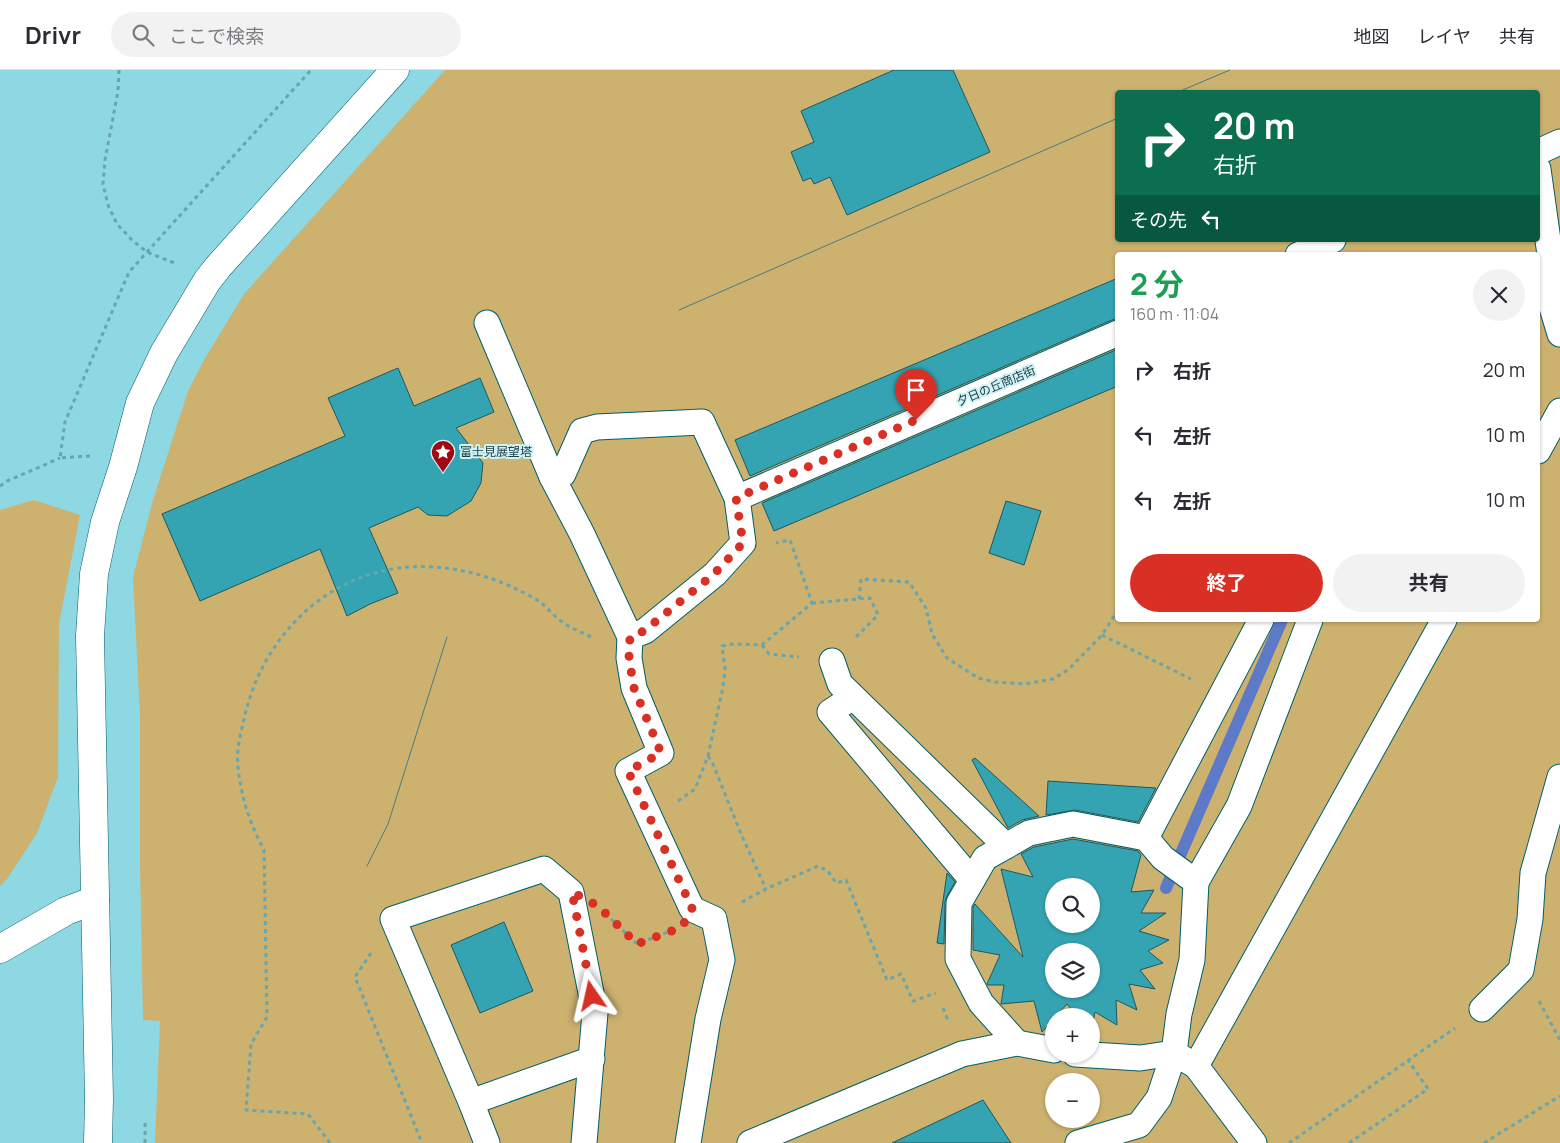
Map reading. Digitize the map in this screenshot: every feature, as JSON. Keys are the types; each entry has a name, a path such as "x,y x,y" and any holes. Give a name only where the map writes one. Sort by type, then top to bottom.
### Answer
{"street":[{"path":"98,1143 99,1099 90,636 94,574 105,522 123,467 140,403 164,353 207,281 395,70"},
{"path":"1540,151 1560,142"},
{"path":"1540,182 1552,269 1551,304 1560,334"},
{"path":"1305,252 1328,242"},
{"path":"487,323 552,477 582,534 630,648 634,688 661,753 628,771 650,817 703,914 722,960 708,1020 688,1143"},
{"name":"夕日の丘商店街","path":"736,498 1115,334"},
{"path":"1540,447 1560,411"},
{"path":"552,477 563,474 582,430 597,427 702,422 736,498 743,543 714,574 644,631 630,648"},
{"path":"1146,838 1259,622"},
{"path":"1078,1143 1131,1134 1159,1098 1174,1053 1179,1014 1192,960 1191,878 1239,806 1309,622"},
{"path":"1196,1066 1443,622"},
{"path":"832,661 840,684 1006,846"},
{"path":"853,697 830,712 972,880"},
{"path":"1482,1009 1521,970 1530,919 1533,873 1560,777"},
{"path":"1017,1043 981,1003 958,959 959,903 985,858 1029,833 1073,824 1146,838 1163,858 1191,878"},
{"path":"487,1143 393,919 544,869 572,892 595,1013 584,1143"},
{"path":"0,948 66,912 95,900"},
{"path":"750,1143 962,1054 1017,1043 1045,1048"},
{"path":"1100,1056 1140,1058 1174,1053 1196,1066 1254,1143"},
{"path":"471,1102 592,1059"}],"path":[{"path":"119,70 118,92 105,160 103,184 108,205 117,224 132,240 147,252 184,267"},
{"path":"60,458 65,422 129,272 311,70"},
{"path":"0,486 6,480 35,470 60,458 95,455"},
{"path":"650,817 681,799 695,788 708,756 723,687 722,646 733,644 762,645 812,603 790,540 773,544"},
{"path":"330,1143 308,1114 246,1110 251,1044 267,1017 264,850 252,827 244,803 237,766 240,737 248,706 258,677 271,652 292,625 312,606 335,589 361,576 412,566 461,570 491,578 514,587 538,601 564,624 600,641 630,648"},
{"path":"859,599 861,579 909,582 926,608 932,634 947,658 978,678 995,682 1025,684 1053,679 1069,669 1102,635 1115,615"},
{"path":"1102,635 1222,694"},
{"path":"708,756 766,889"},
{"path":"572,892 598,906 637,944 682,927 703,914 818,866 828,871 836,883 846,880 887,980 901,974 914,1001 936,992 962,1054"},
{"path":"393,919 355,977 422,1143"},
{"path":"1521,970 1560,1040"},
{"path":"1289,1143 1482,1009"},
{"path":"1349,1143 1428,1089 1408,1060"},
{"path":"1484,1143 1560,1096"},
{"path":"145,1119 145,1143"}],"shaded area":[{"path":"445,70 1560,70 1560,1143 155,1143 160,1021 143,1020 140,715 133,577 153,500 188,391 204,360 244,294"},
{"path":"34,500 80,515 59,624 58,777 37,833 7,879 0,886 0,510"}],"building":[{"path":"894,70 953,70 990,152 847,215 830,177 814,184 811,178 803,181 791,152 814,142 801,111"},
{"path":"1115,279 1115,320 750,476 735,440"},
{"path":"1115,350 1115,387 774,531 762,503"},
{"path":"398,368 414,406 480,378 494,412 456,428 483,463 481,483 471,501 447,516 428,515 418,507 369,528 398,593 347,616 320,549 200,601 162,514 345,436 328,398"},
{"path":"1006,501 1041,511 1024,565 989,553"},
{"path":"975,758 1039,816 1022,820 1008,828 972,760"},
{"path":"1048,781 1156,788 1138,822 1075,810 1046,815"},
{"path":"1073,839 1138,851 1141,855 1131,892 1154,890 1141,913 1166,913 1139,931 1169,940 1148,951 1163,963 1140,970 1155,989 1129,984 1137,1010 1116,1000 1117,1025 1100,1015 1100,1008 1070,1008 1067,1004 1063,1008 1045,1008 1045,1029 1042,1032 1034,1001 1001,1004 1004,985 987,984 1000,955 973,950 973,907 975,904 1023,957 1001,869 1033,877 1021,854 1034,847"},
{"path":"947,873 955,882 945,902 944,944 937,943"},
{"path":"504,922 533,991 480,1013 451,945"},
{"path":"983,1100 1011,1143 892,1143"}],"waterway":[{"path":"1166,888 1281,622"}],"tram line":[{"path":"1183,90 1230,70"},
{"path":"679,310 1115,119"},
{"path":"367,866 388,824 447,637"}],"place":[{"name":"富士見展望塔","path":"443,473"}],"route":[{"path":"592,996 572,892 598,906 637,944 682,927 692,908 628,771 661,753 634,688 629,658 630,637 644,631 714,574 743,543 736,498 916,420"}]}
